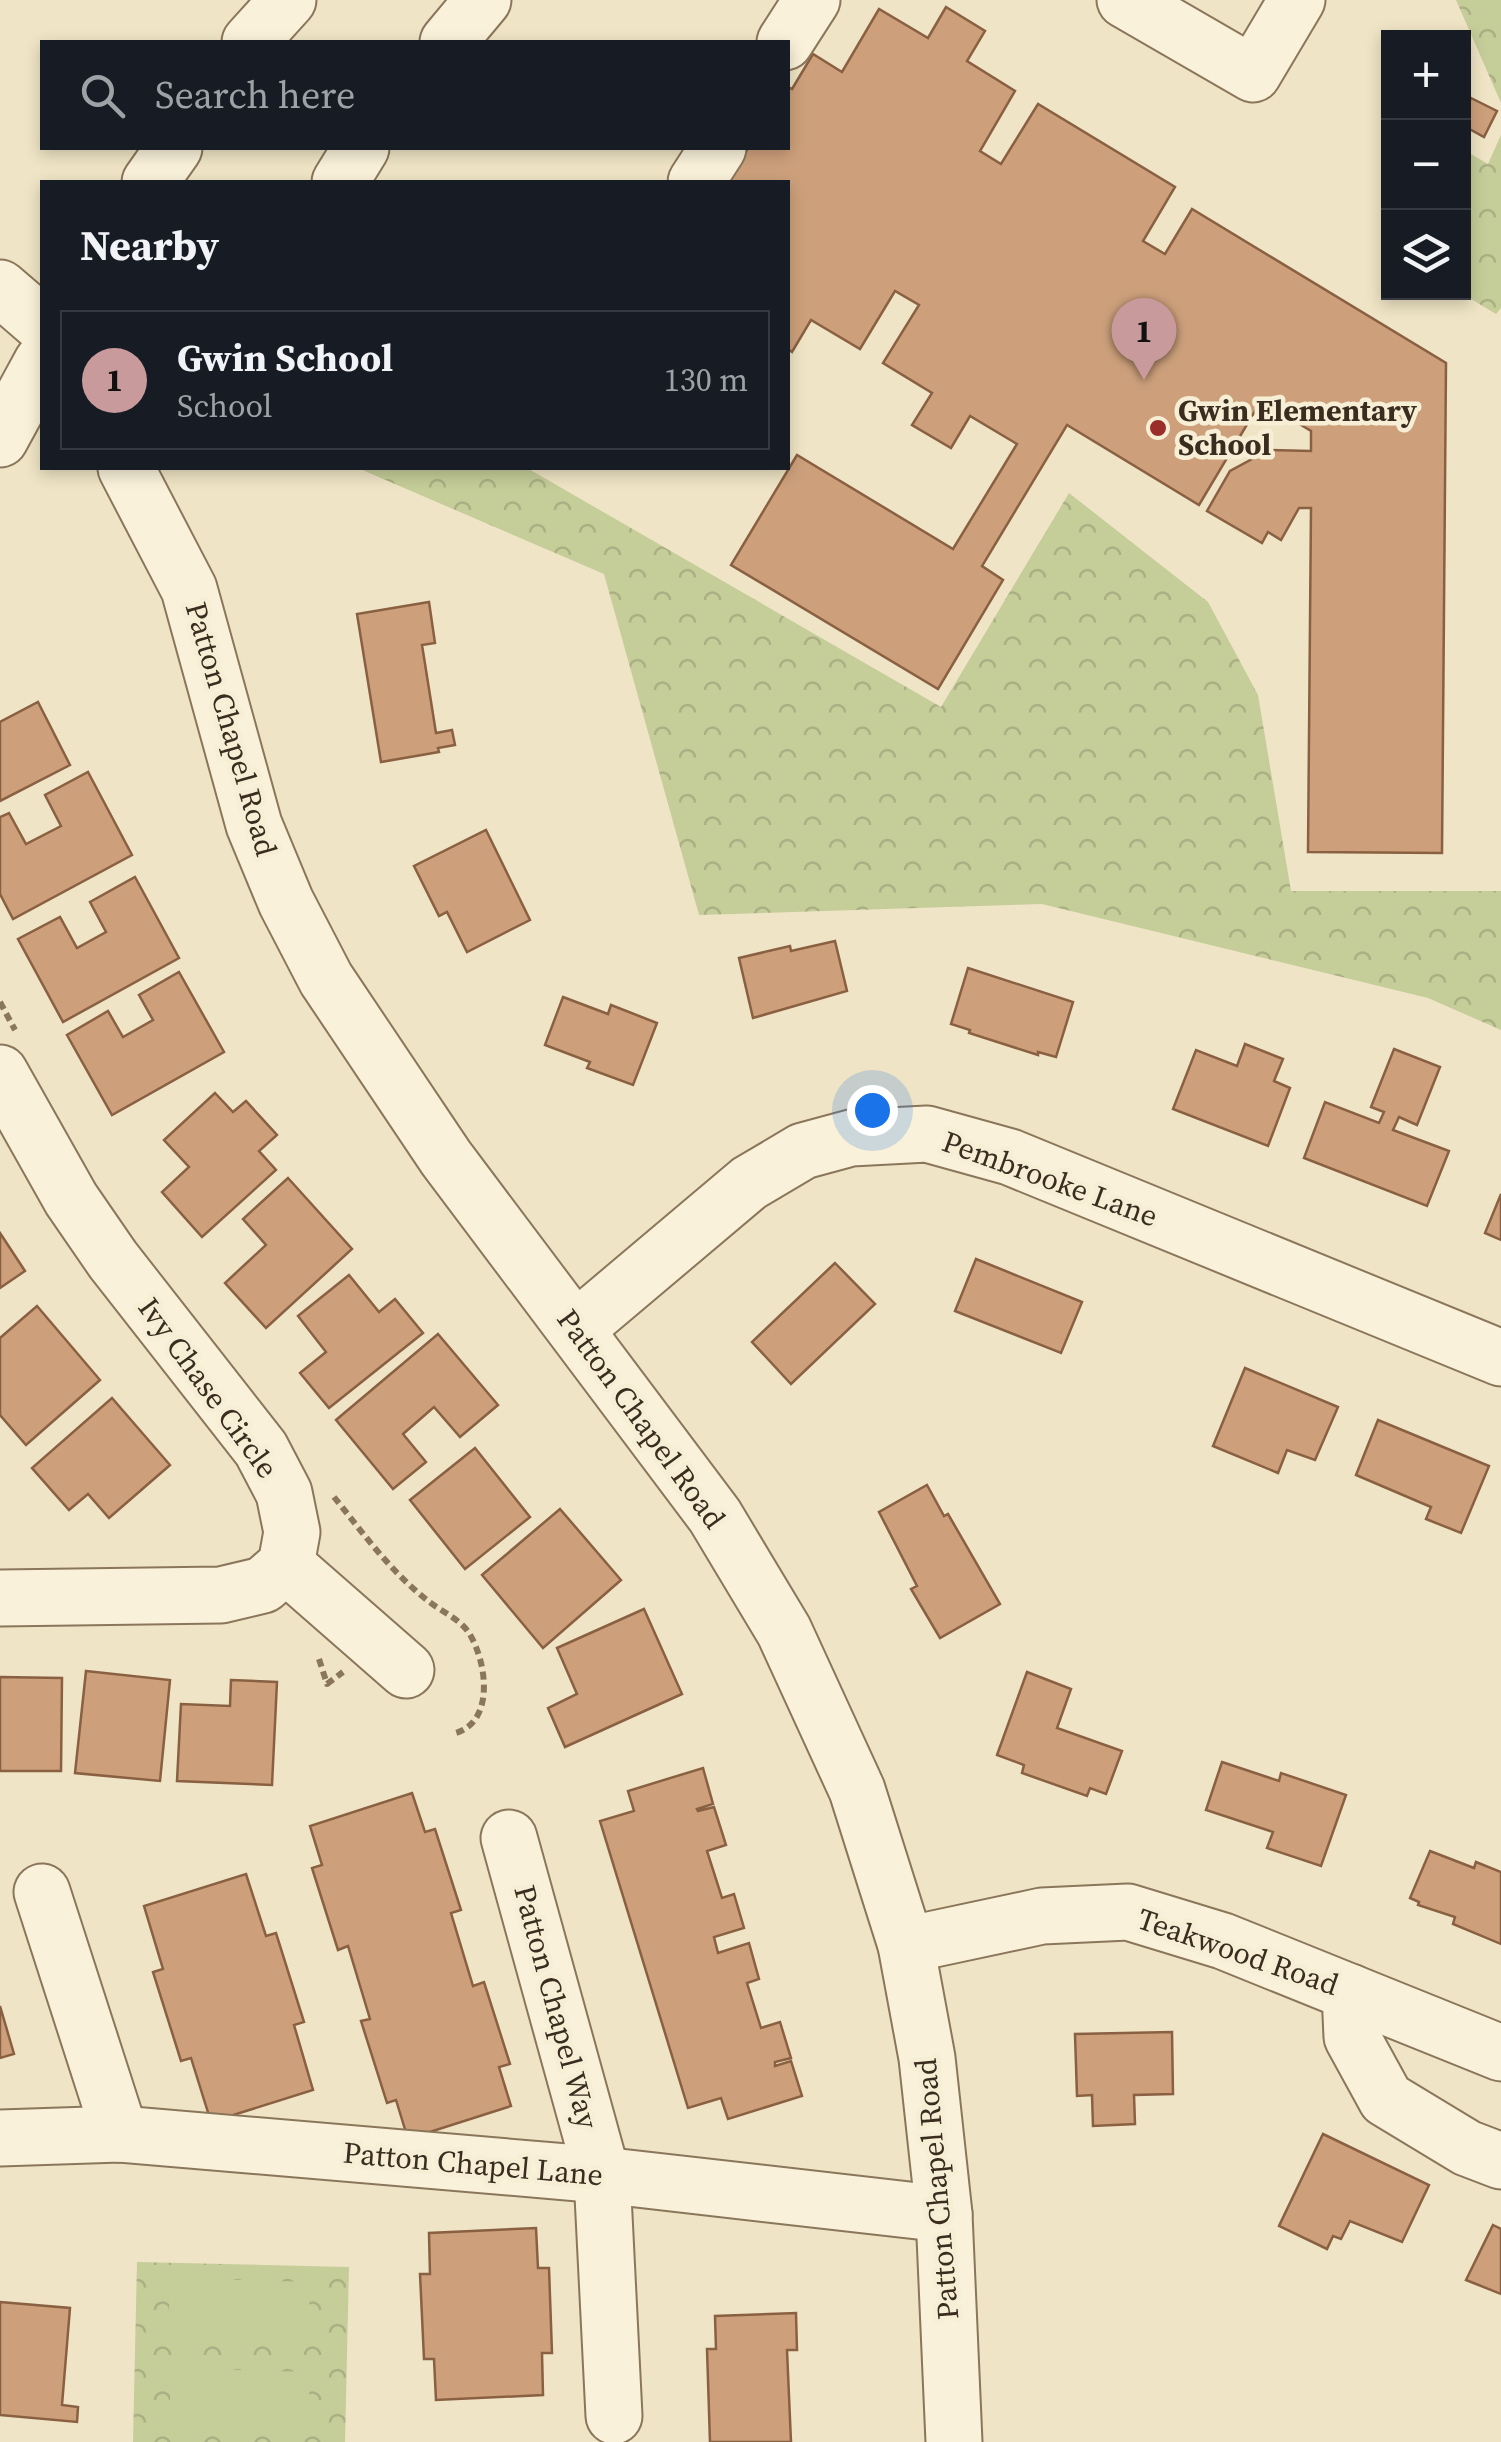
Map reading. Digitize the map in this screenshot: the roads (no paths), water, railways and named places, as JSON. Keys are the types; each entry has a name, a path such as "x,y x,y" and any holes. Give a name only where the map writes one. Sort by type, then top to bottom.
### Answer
{"street":[{"path":"252,40 288,0"},
{"path":"450,40 483,0"},
{"path":"786,40 812,0"},
{"path":"1125,0 1252,74 1297,0"},
{"path":"151,180 173,150"},
{"path":"341,180 361,150"},
{"path":"697,180 717,150"},
{"path":"0,288 40,322"},
{"path":"0,439 40,366"},
{"name":"Patton Chapel Road","path":"127,470 190,589 254,825 286,902 326,979 446,1158 715,1516 784,1631 858,1790 906,1945 927,2058 944,2214 954,2442"},
{"name":"Ivy Chase Circle","path":"0,1073 70,1198 113,1260 261,1448 284,1493 292,1532 286,1566"},
{"name":"Pembrooke Lane","path":"576,1329 748,1183 804,1151 851,1138 927,1134 1010,1157 1501,1358"},
{"path":"0,1598 221,1595 263,1585 286,1566 406,1670"},
{"name":"Patton Chapel Way","path":"509,1838 602,2176 614,2416"},
{"path":"42,1892 120,2134"},
{"name":"Teakwood Road","path":"906,1945 1042,1916 1128,1912 1222,1941 1501,2053"},
{"path":"1350,1992 1352,2037 1386,2098 1466,2148 1501,2161"},
{"name":"Patton Chapel Lane","path":"0,2138 120,2134 602,2176 944,2214"}],"place":[{"name":"Gwin School","path":"1144,380"},
{"name":"Gwin Elementary School","path":"1158,428"}]}
